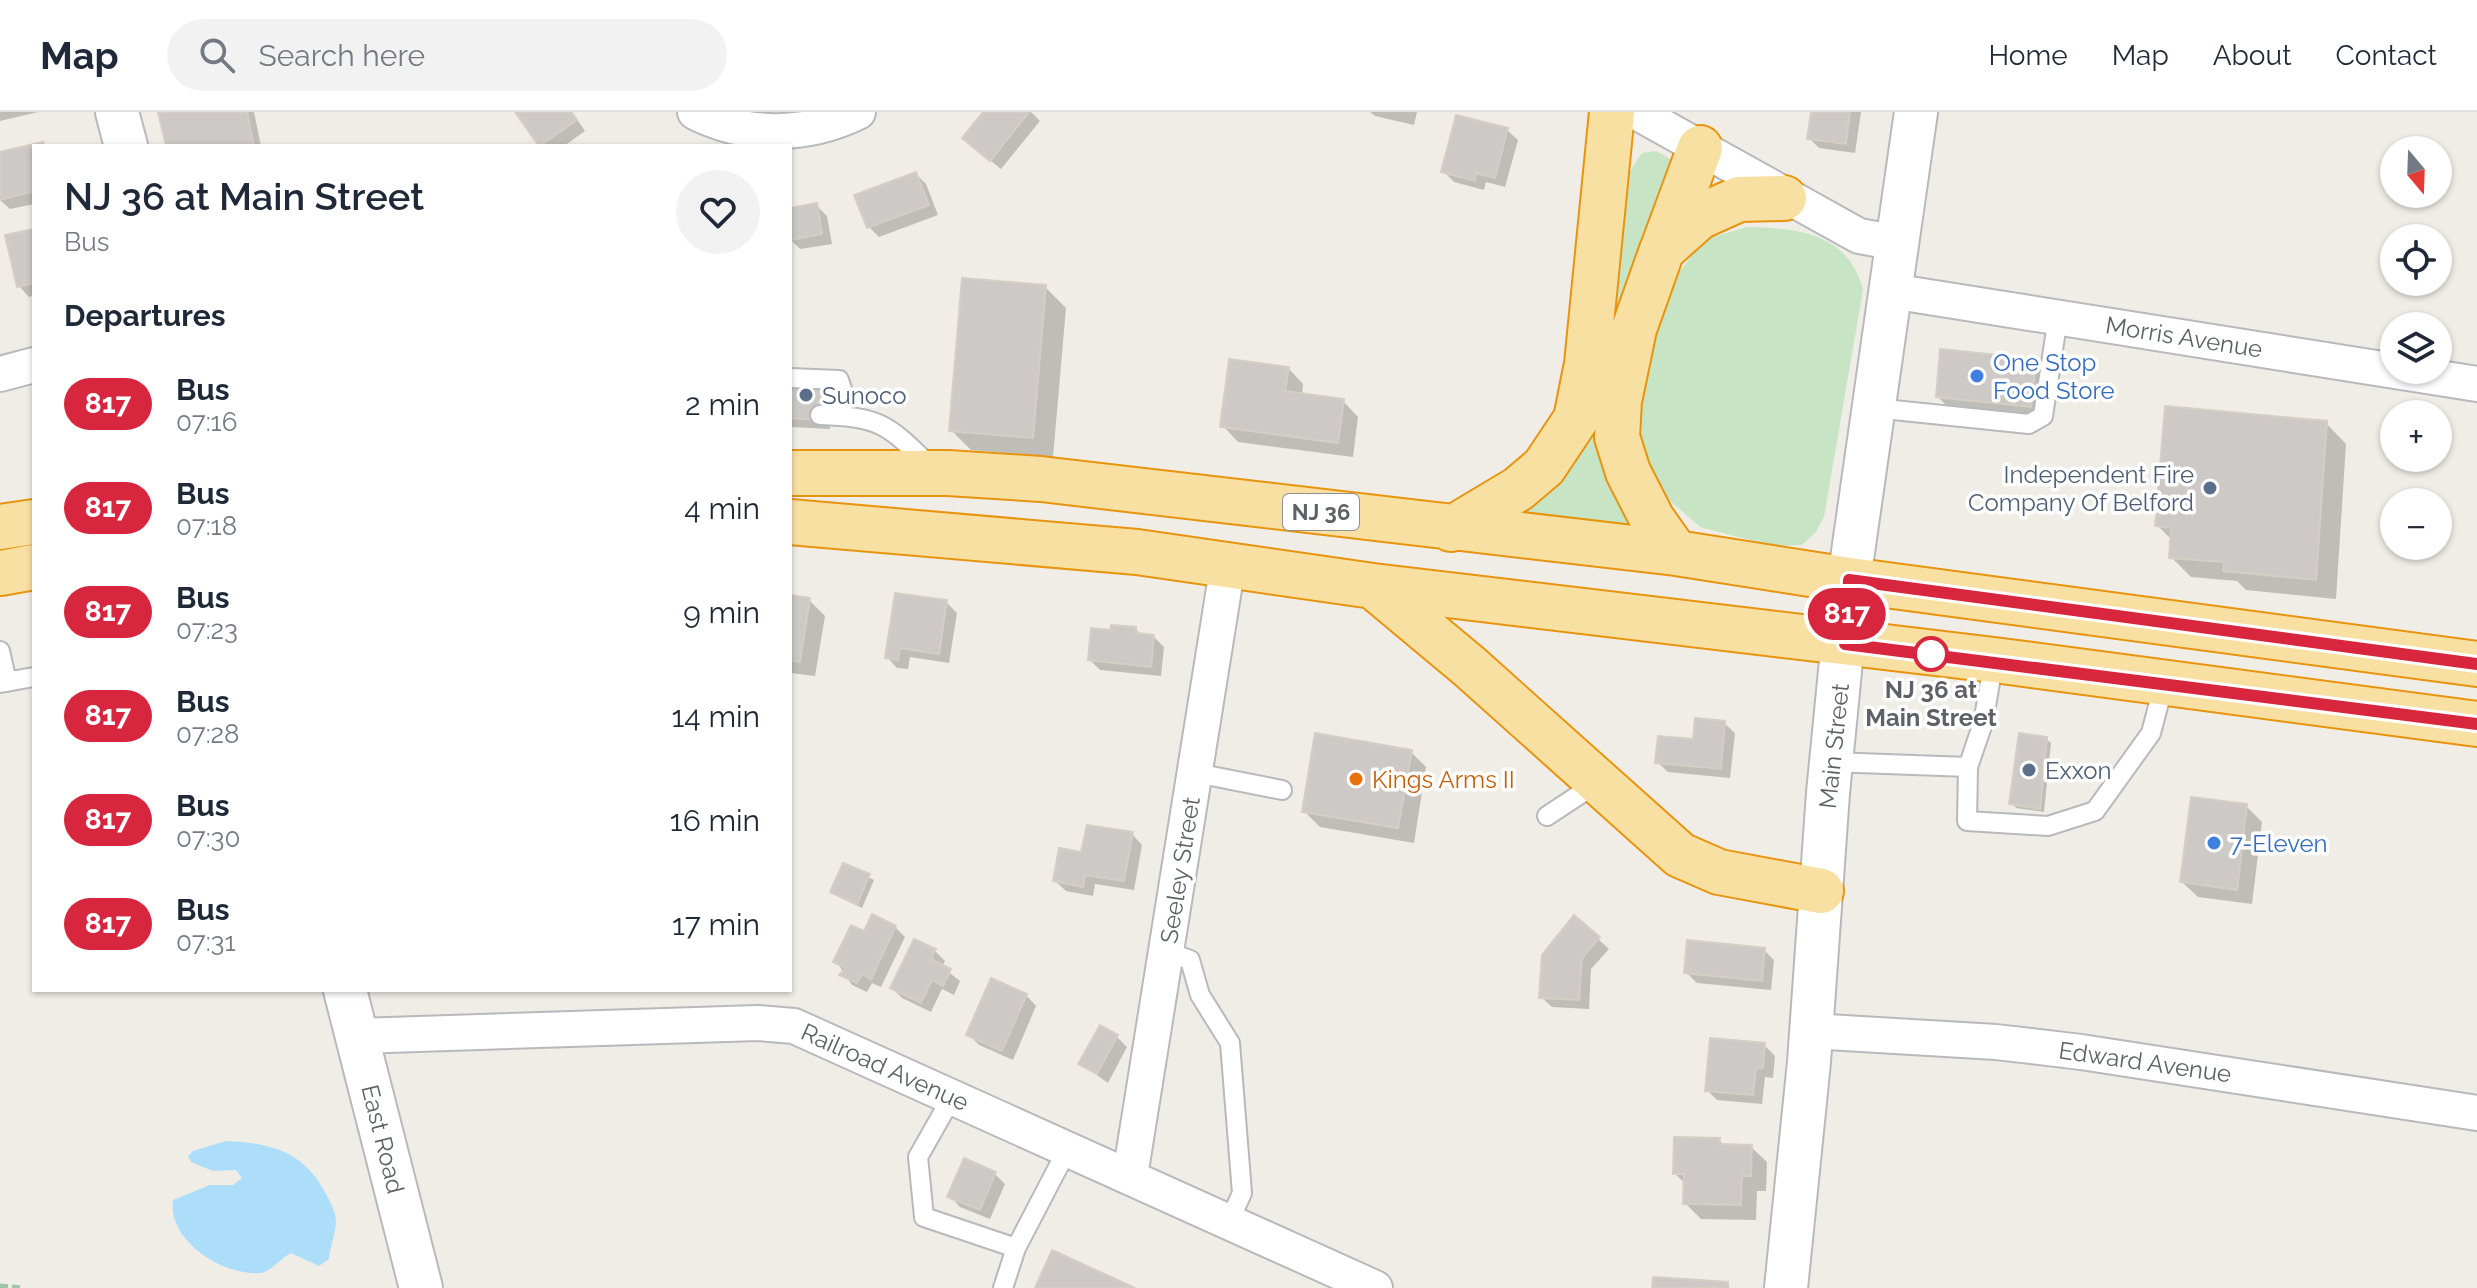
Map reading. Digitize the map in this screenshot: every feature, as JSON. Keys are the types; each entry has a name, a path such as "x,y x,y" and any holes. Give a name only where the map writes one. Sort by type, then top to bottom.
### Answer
{"highway":[{"path":"1451,529 1518,489 1544,467 1576,419 1587,364 1612,112"},
{"path":"1676,553 1652,519 1628,472 1617,437 1619,401 1634,329 1700,148"},
{"path":"1662,250 1699,217 1739,199 1784,198"},
{"name":"NJ 36","path":"792,473 938,473 1041,479 1676,553 1849,580 2477,664"},
{"path":"0,527 32,522"},
{"path":"792,522 956,535 1228,564 1373,586 1994,660 2477,724"},
{"path":"0,573 32,567"},
{"path":"1373,586 1470,667 1680,855 1719,872 1821,891"}],"street":[{"path":"117,112 125,144"},
{"path":"695,112 736,128 760,131 812,127 858,112"},
{"path":"1636,112 1784,198 1868,240 1898,243"},
{"name":"Main Street","path":"1786,1288 1849,580 1916,112"},
{"name":"Morris Avenue","path":"1891,291 2477,384"},
{"path":"0,374 32,366"},
{"name":"Seeley Street","path":"1130,1176 1228,564"},
{"name":"East Road","path":"346,992 421,1288"},
{"name":"Railroad Avenue","path":"357,1036 758,1023 794,1026 1375,1288"},
{"name":"Edward Avenue","path":"1811,1031 1996,1042 2081,1052 2477,1113"}],"lane":[{"path":"1874,408 2029,424 2043,416 2058,317"},
{"path":"792,378 839,380 843,392 842,416"},
{"path":"820,415 869,418 893,430 938,473"},
{"path":"0,651 3,683 32,677"},
{"path":"1994,660 1983,723 1968,767 1967,821 2048,826 2095,811 2151,733 2164,684"},
{"path":"1831,762 1968,767"},
{"path":"1196,773 1282,790"},
{"path":"1547,816 1597,783"},
{"path":"1166,951 1190,960 1200,995 1230,1043 1242,1193 1229,1222"},
{"path":"952,1097 918,1157 924,1217 1016,1248"},
{"path":"1003,1288 1016,1248 1067,1150"}],"path":[{"path":"0,1286 22,1288"}],"green space":[{"path":"1656,151 1674,161 1606,357 1627,176 1642,153"},
{"path":"1747,227 1802,232 1833,245 1846,256 1856,271 1863,290 1824,517 1816,532 1802,545 1773,546 1700,527 1660,492 1645,470 1632,417 1662,296 1703,240"},
{"path":"1595,420 1631,522 1624,526 1511,514 1553,485 1572,466"}],"water":[{"path":"226,1141 282,1151 304,1164 313,1174 336,1218 329,1259 319,1266 291,1253 264,1272 245,1272 215,1262 188,1242 173,1215 173,1200 210,1185 233,1185 242,1178 236,1170 213,1171 191,1162 188,1156 193,1151"}],"building":[{"path":"158,112 247,112 254,144 166,144"},
{"path":"515,112 571,112 577,120 538,144"},
{"path":"983,112 1029,112 990,161 962,138"},
{"path":"1811,112 1850,112 1846,144 1807,139"},
{"path":"1456,115 1508,128 1495,178 1476,173 1475,181 1441,172"},
{"path":"32,145 32,192 0,200 0,152"},
{"path":"916,172 929,205 867,228 854,195"},
{"path":"817,203 822,234 792,240 792,208"},
{"path":"32,229 32,283 17,287 5,235"},
{"path":"962,278 1046,285 1033,438 949,431"},
{"path":"1940,349 2036,359 2031,407 1936,397"},
{"path":"1229,359 1289,367 1285,391 1344,399 1338,443 1220,427"},
{"path":"792,386 822,387 820,420 792,418"},
{"path":"2165,406 2327,421 2316,580 2223,571 2224,562 2169,558 2171,528 2155,526"},
{"path":"895,593 947,600 939,654 900,648 898,660 885,658"},
{"path":"792,595 810,598 800,662 792,660"},
{"path":"1111,625 1136,627 1136,633 1154,635 1151,667 1088,660 1091,628 1110,630"},
{"path":"1695,718 1725,721 1721,769 1655,763 1658,736 1693,739"},
{"path":"1315,733 1412,750 1398,828 1302,812"},
{"name":"Exxon","path":"2019,733 2047,737 2040,809 2009,804"},
{"name":"7-Eleven","path":"2191,797 2247,804 2237,890 2180,882"},
{"path":"1087,825 1133,832 1124,881 1085,875 1083,887 1053,881 1059,848 1081,852"},
{"path":"843,863 870,874 857,905 830,892"},
{"path":"872,914 896,926 871,979 862,974 857,983 839,975 846,968 833,962 851,925 864,931"},
{"path":"1574,915 1600,937 1582,958 1579,1000 1539,998 1542,955"},
{"path":"914,939 936,949 931,959 951,969 943,986 932,980 921,1003 890,988"},
{"path":"1687,940 1765,948 1762,981 1684,973"},
{"path":"991,978 1027,994 1002,1051 966,1035"},
{"path":"1100,1025 1118,1035 1097,1074 1078,1064"},
{"path":"1710,1038 1765,1043 1763,1068 1756,1068 1753,1095 1705,1091"},
{"path":"1674,1137 1720,1138 1719,1144 1752,1145 1751,1176 1742,1176 1741,1205 1683,1204 1684,1174 1673,1174"},
{"path":"964,1158 996,1172 980,1210 947,1197"},
{"path":"1052,1250 1135,1288 1035,1288"},
{"path":"1653,1277 1728,1282 1728,1288 1652,1288"}],"bus line":[{"name":"817","path":"2477,664 1849,580 1845,644 1994,660 2477,724"}],"place":[{"name":"One Stop Food Store","path":"1977,376"},
{"name":"Sunoco","path":"806,395"},
{"name":"Independent Fire Company Of Belford","path":"2210,488"},
{"name":"NJ 36 at Main Street","path":"1931,654"},
{"name":"Exxon","path":"2029,770"},
{"name":"Kings Arms II","path":"1356,779"},
{"name":"7-Eleven","path":"2214,843"}]}
